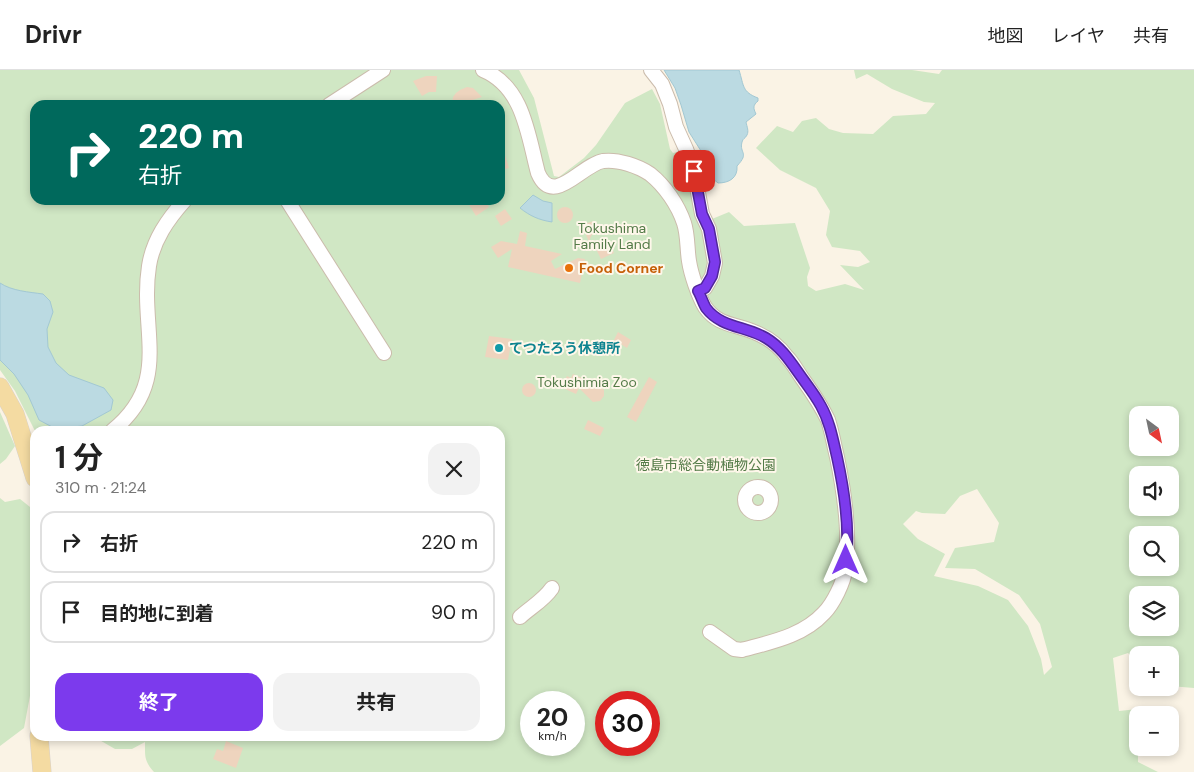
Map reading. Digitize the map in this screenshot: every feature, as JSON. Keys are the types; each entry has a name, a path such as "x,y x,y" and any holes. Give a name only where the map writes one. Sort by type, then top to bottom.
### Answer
{"main road":[{"path":"0,387 15,414 30,453"},
{"path":"40,741 42,772"}],"street":[{"path":"337,100 383,70"},
{"path":"483,70 499,79 518,102 540,180 545,184 550,187 557,187 592,165 604,161 616,161 640,168 659,182 673,201 684,224 692,275 705,306 713,316 723,323 756,332 777,346 787,356 822,406 832,433 845,499 848,550 840,589 825,613 808,626 790,636 742,650 734,649 710,632"},
{"path":"651,70 662,84 670,104 676,127 694,171 702,214 709,229 715,262 712,276 705,288 698,291"},
{"path":"118,426 135,407 145,389 149,371 150,348 147,290 149,265 158,236 181,205"},
{"path":"290,205 384,353"},
{"path":"520,617 548,594 552,588"}],"green space":[{"name":"徳島市総合動植物公園","path":"0,70 519,70 534,98 554,176 559,177 584,158 596,145 625,103 652,89 660,104 670,149 673,153 689,149 704,209 712,219 729,212 744,226 795,223 810,268 807,277 808,286 816,291 845,284 864,290 840,265 858,267 870,262 860,251 832,247 826,235 830,211 816,188 780,170 756,148 777,126 793,132 802,121 816,118 829,129 843,133 873,134 893,116 926,114 935,103 924,102 892,89 867,74 856,79 854,70 912,70 939,74 942,70 1194,70 1194,688 1179,687 1179,646 1129,646 1129,654 1113,658 1119,711 1129,710 1129,756 1138,756 1138,762 1158,772 154,772 148,765 145,742 132,749 115,749 101,741 505,741 505,426 32,426 15,391 0,370","holes":["977,489 999,523 994,542 955,548 945,568 975,569 1019,595 1040,624 1052,667 1044,675 1041,659 1028,626 1008,600 978,586 934,576 945,554 918,539 903,524 916,511 945,514 960,496"]},
{"path":"0,412 15,446 0,464"},
{"path":"0,498 5,502 20,499 30,507 30,696 24,728 0,746"}],"water":[{"path":"664,70 739,70 746,91 758,98 754,107 756,114 746,122 748,132 741,146 743,158 737,166 736,174 729,181 718,183 704,166 701,151 689,132 675,88"},
{"path":"533,195 543,201 552,203 552,222 535,217 520,208"},
{"path":"0,283 26,292 43,294 50,301 53,312 47,329 48,347 56,363 69,375 104,388 113,400 111,410 82,426 50,426 39,420 28,395 14,374 0,360"}],"building":[{"path":"426,76 437,76 436,92 429,92 422,96 413,81"},
{"path":"467,87 473,88 482,97 472,100 453,100 460,90"},
{"path":"505,155 509,168 505,169"},
{"path":"469,205 488,205 489,207 476,216"},
{"path":"565,207 573,215 565,223 557,215"},
{"path":"505,209 512,219 501,226 495,216"},
{"path":"594,221 596,231 591,236 589,242 584,230 584,224"},
{"path":"520,231 527,233 525,246 562,254 551,261 555,269 578,258 585,259 580,283 508,267 512,249 498,258 491,247 501,241 517,244"},
{"path":"609,243 614,253 601,259 596,249"},
{"path":"618,332 631,340 627,348 614,340"},
{"name":"てつたろう休憩所","path":"489,336 512,339 508,360 485,357"},
{"path":"573,374 584,379 576,394 561,387 567,376 571,378"},
{"path":"649,377 657,382 636,422 627,417"},
{"path":"526,383 532,383 536,390 532,397 526,397 522,393 522,387"},
{"path":"599,386 604,390 604,396 600,401 593,402 579,388"},
{"path":"588,420 604,428 600,436 584,429"},
{"path":"226,741 243,748 236,768 213,759 217,749 223,751"}],"place":[{"name":"Food Corner","path":"569,268"},
{"name":"てつたろう休憩所","path":"499,348"}],"route":[{"path":"694,171 702,214 709,229 715,262 712,276 705,288 698,291 705,306 713,316 723,323 756,332 777,346 787,356 822,406 832,433 845,499 848,550 846,560"}],"park label":[{"name":"Tokushima Family Land","path":"612,236"},
{"name":"Tokushimia Zoo","path":"587,382"}]}
